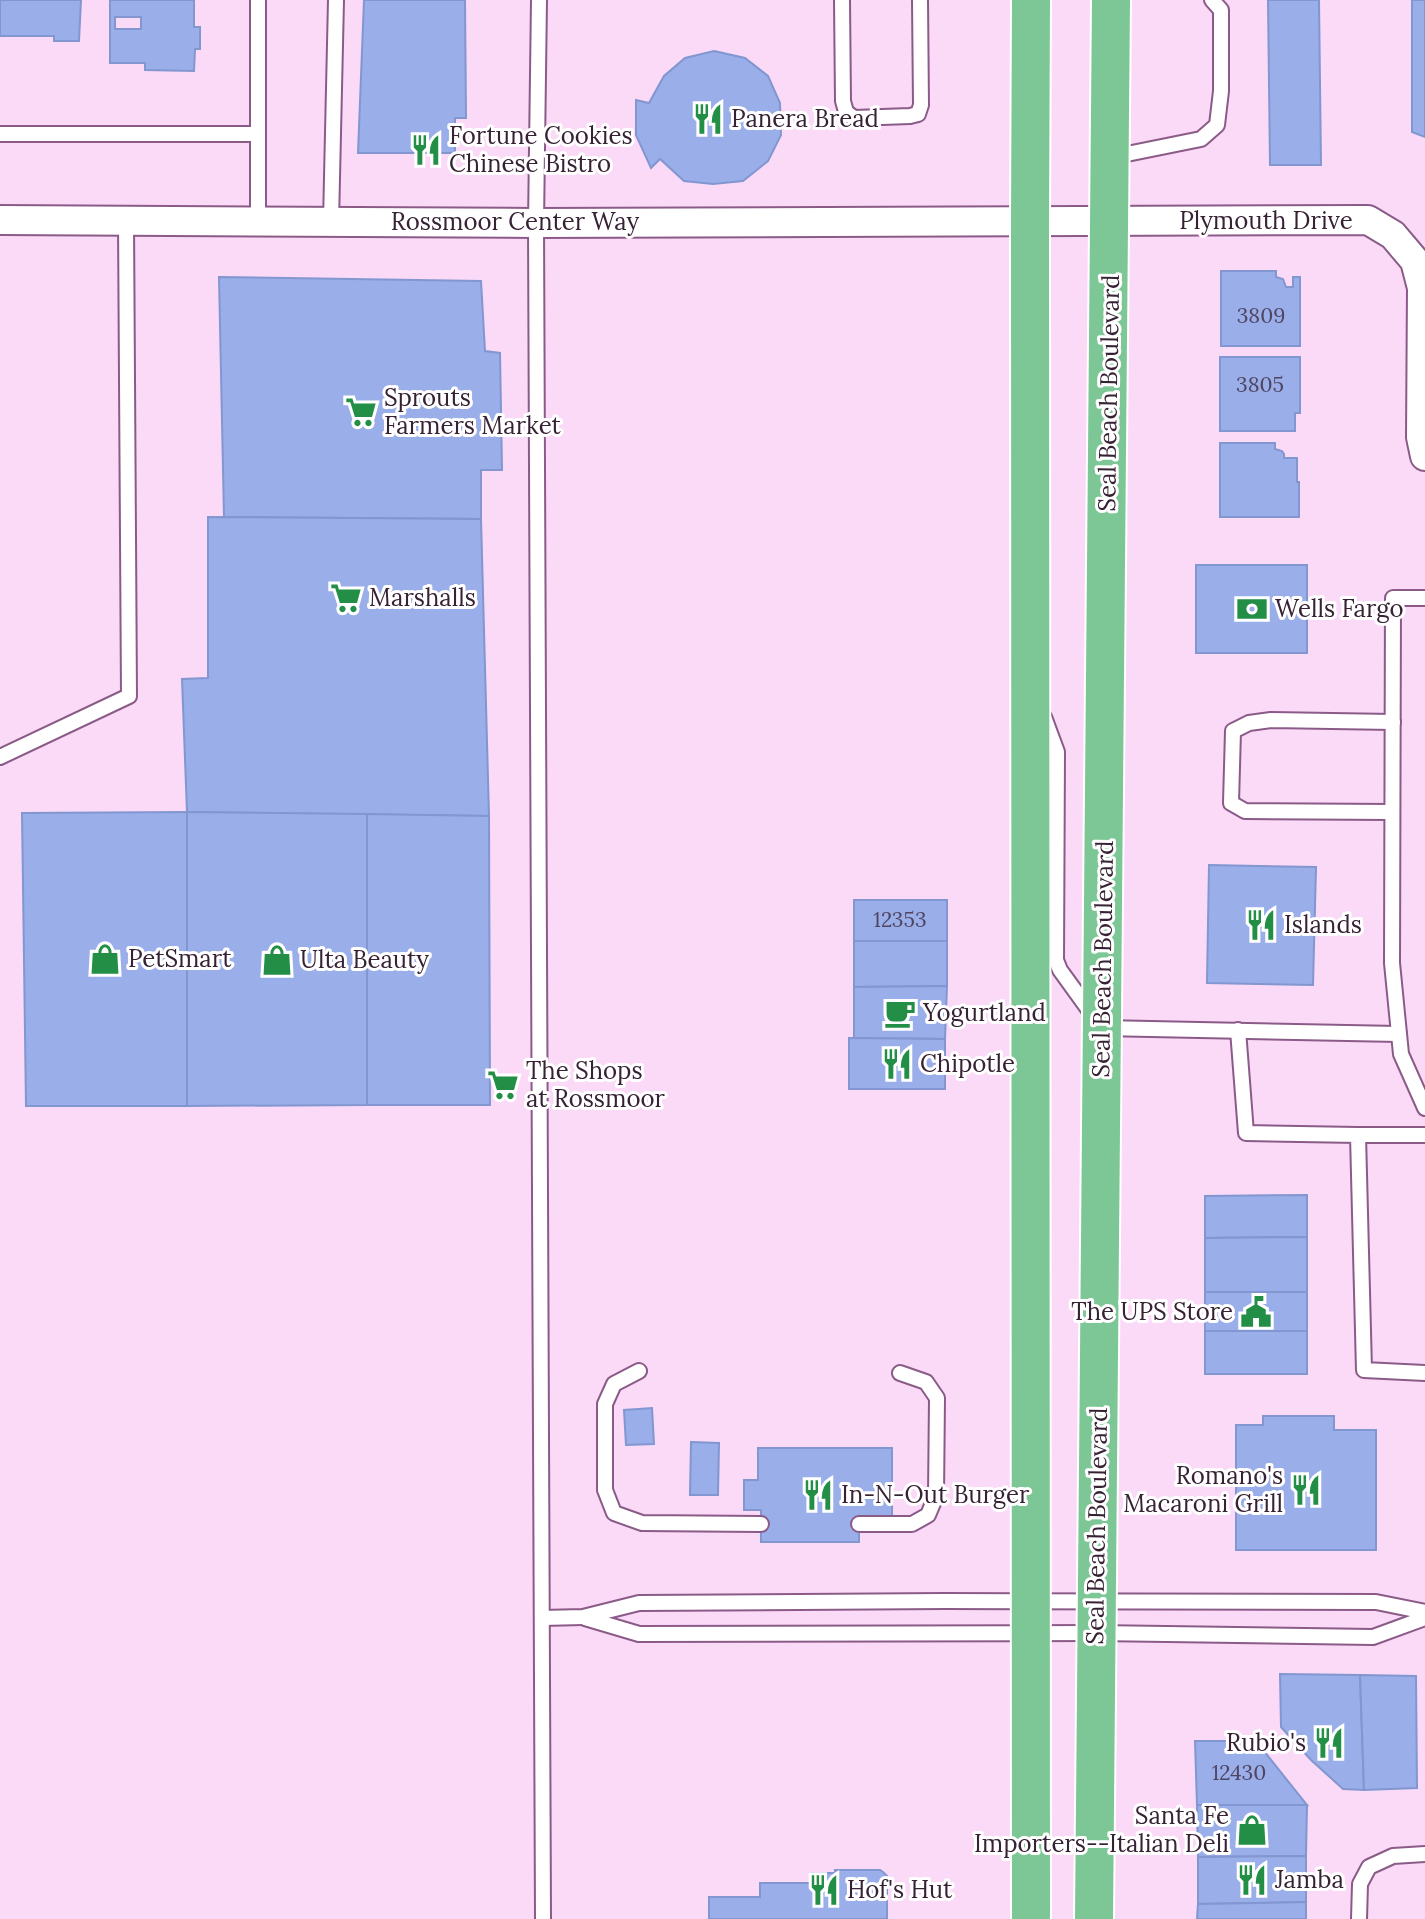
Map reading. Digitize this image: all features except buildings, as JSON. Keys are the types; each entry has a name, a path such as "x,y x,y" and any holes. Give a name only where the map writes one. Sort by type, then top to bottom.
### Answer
{"main road":[{"path":"1031,0 1031,1919"},
{"name":"Seal Beach Boulevard","path":"1094,1919 1111,0"}],"street":[{"name":"Rossmoor Center Way","path":"0,220 536,223 1030,221"},
{"name":"Plymouth Drive","path":"1030,221 1368,220 1393,234 1415,261 1422,288 1421,437 1425,456"}],"lane":[{"path":"258,0 258,222"},
{"path":"331,222 336,0"},
{"path":"539,0 536,223 543,1919"},
{"path":"842,0 843,101 846,111 855,118 918,114 921,105 920,0"},
{"path":"1111,158 1201,139 1217,125 1221,91 1221,10 1212,0"},
{"path":"0,134 257,134"},
{"path":"0,757 129,696 126,221"},
{"path":"1425,598 1393,598 1392,812 1392,963 1401,1054 1425,1108"},
{"path":"1031,684 1057,752 1056,960 1060,970 1102,1028 1399,1034"},
{"path":"1392,812 1245,811 1231,803 1233,731 1249,723 1271,720 1393,722"},
{"path":"1238,1031 1246,1133 1425,1135"},
{"path":"1358,1135 1364,1370 1425,1373"},
{"path":"639,1371 614,1384 605,1404 605,1490 614,1514 642,1523 761,1524"},
{"path":"859,1524 912,1524 928,1515 936,1496 937,1398 926,1382 900,1373"},
{"path":"542,1618 583,1617 639,1602 1031,1617 1096,1617 1376,1602 1425,1612"},
{"path":"583,1617 639,1634 1031,1617 1096,1617 1373,1637 1425,1618"},
{"path":"1359,1919 1360,1884 1368,1867 1393,1856 1425,1854"}],"place":[{"name":"Panera Bread","path":"708,119"},
{"name":"Fortune Cookies Chinese Bistro","path":"426,150"},
{"name":"Sprouts Farmers Market","path":"361,412"},
{"name":"Marshalls","path":"346,598"},
{"name":"Wells Fargo","path":"1252,609"},
{"name":"Islands","path":"1261,925"},
{"name":"PetSmart","path":"105,959"},
{"name":"Ulta Beauty","path":"277,960"},
{"name":"Yogurtland","path":"900,1013"},
{"name":"Chipotle","path":"897,1064"},
{"name":"The Shops at Rossmoor","path":"503,1085"},
{"name":"The UPS Store","path":"1256,1312"},
{"name":"Romano's Macaroni Grill","path":"1306,1490"},
{"name":"In-N-Out Burger","path":"818,1495"},
{"name":"Rubio's","path":"1329,1743"},
{"name":"Santa Fe Importers--Italian Deli","path":"1252,1830"},
{"name":"Jamba","path":"1252,1880"},
{"name":"Hof's Hut","path":"824,1890"}]}
